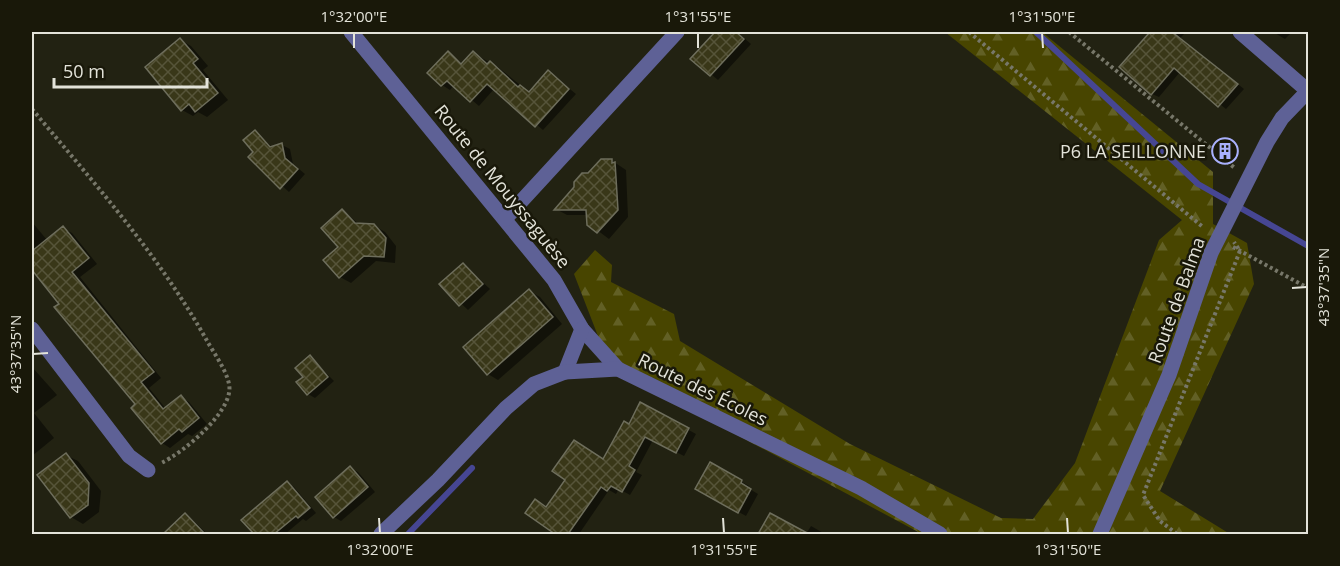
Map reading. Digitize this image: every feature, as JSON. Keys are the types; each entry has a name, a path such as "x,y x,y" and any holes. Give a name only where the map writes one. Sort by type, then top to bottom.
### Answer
{"street":[{"name":"Route de Mouyssaguèse","path":"351,32 554,280 582,329 618,369"},
{"path":"505,219 677,32"},
{"path":"1240,32 1308,91"},
{"name":"Route de Balma","path":"1100,534 1169,375 1221,233 1282,118 1308,91"},
{"path":"32,329 129,456 148,470"},
{"path":"565,372 582,329"},
{"name":"Route des Écoles","path":"381,534 438,480 506,408 534,384 565,372 618,369 861,488 940,534"}],"path":[{"path":"969,32 1221,233 1240,251 1308,288"},
{"path":"1069,32 1246,184"},
{"path":"32,109 140,238 191,313 230,385 226,404 218,418 168,460 148,470"},
{"path":"1221,233 1240,251"},
{"path":"1177,534 1160,521 1143,495 1240,251"}],"green space":[{"path":"945,32 1042,32 1213,172 1213,224 1247,243 1254,284 1160,491 1230,534 922,534 610,367 574,274 595,250 612,265 611,282 674,314 680,341 850,444 1001,518 1033,519 1075,463 1159,240 1182,220"}],"building":[{"path":"715,32 736,32 744,39 710,76 690,59"},
{"path":"1150,32 1172,32 1238,84 1218,107 1174,68 1151,95 1119,67"},
{"path":"180,38 198,59 193,63 218,93 195,112 189,104 181,111 145,67"},
{"path":"448,51 461,64 473,51 487,64 490,61 518,87 520,85 529,92 548,70 569,89 535,127 487,84 470,102 447,81 441,86 427,73"},
{"path":"255,130 270,147 282,143 285,158 298,169 280,189 248,157 253,152 243,140"},
{"path":"601,159 612,159 612,163 615,162 618,210 597,233 587,225 586,210 554,210 574,187 574,182 582,173 588,173"},
{"path":"342,209 355,223 374,224 386,238 384,257 364,256 339,278 323,260 338,247 321,228"},
{"path":"63,226 89,258 72,272 154,372 141,382 163,409 181,395 199,418 182,432 179,429 161,444 131,408 135,404 54,307 59,304 32,270 32,251"},
{"path":"463,263 483,284 459,306 439,284"},
{"path":"529,289 553,317 487,375 463,347"},
{"path":"310,355 328,377 307,395 296,382 303,377 295,368"},
{"path":"640,402 689,428 676,453 645,437 629,466 635,470 622,492 611,486 607,491 601,487 568,534 555,534 525,513 535,499 546,507 565,480 552,471 574,440 603,459 624,421 629,424"},
{"path":"66,453 89,483 88,505 70,518 37,475"},
{"path":"710,462 742,480 741,483 751,489 738,513 695,489"},
{"path":"350,466 368,487 333,518 315,497"},
{"path":"287,481 310,508 274,534 254,534 241,520"},
{"path":"185,513 205,534 163,534"},
{"path":"770,513 809,534 758,534"}],"waterway":[{"path":"1036,32 1198,184 1308,246"},
{"path":"408,534 472,468"}],"place":[{"name":"P6 LA SEILLONNE","path":"1225,151"}]}
